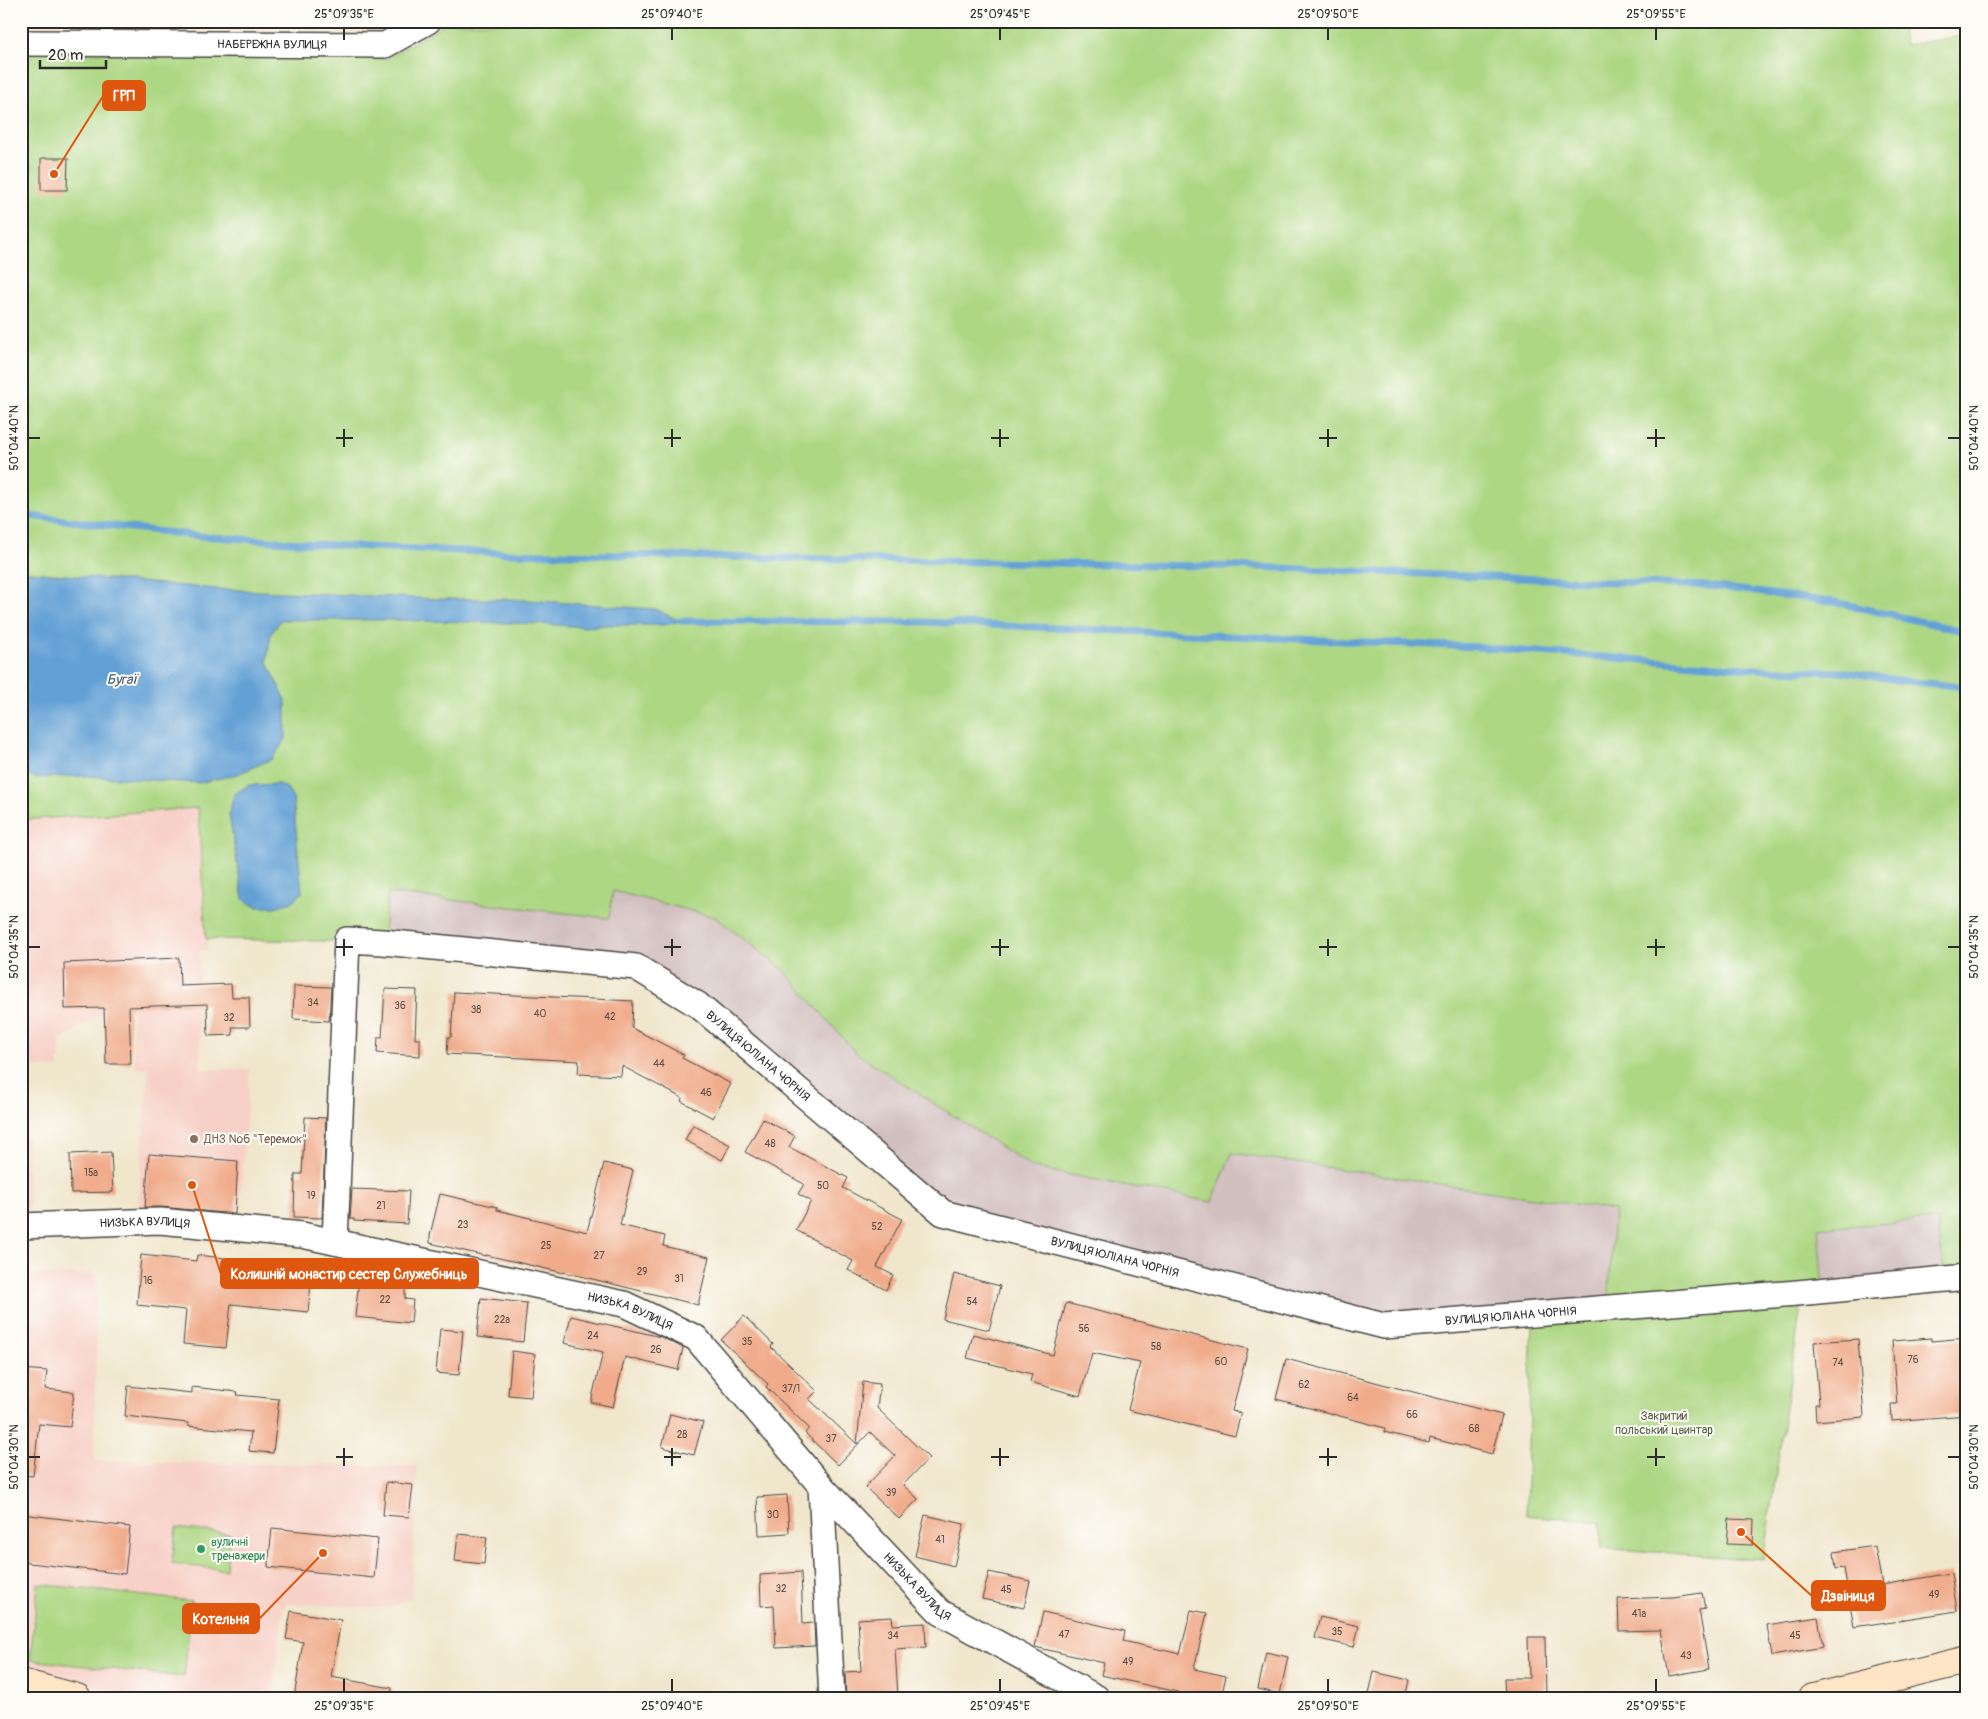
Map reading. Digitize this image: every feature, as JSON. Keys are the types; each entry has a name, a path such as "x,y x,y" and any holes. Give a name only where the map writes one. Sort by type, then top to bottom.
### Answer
{"street":[{"name":"НАБЕРЕЖНА ВУЛИЦЯ","path":"21,43 385,45 428,21"},
{"name":"ВУЛИЦЯ ЮЛІАНА ЧОРНІЯ","path":"335,1242 347,940 636,966 698,1005 943,1213 1384,1326 1967,1277"},
{"name":"НИЗЬКА ВУЛИЦЯ","path":"21,1226 160,1221 302,1235 624,1304 696,1338 821,1486 940,1612 1097,1698"},
{"path":"821,1486 832,1698"},
{"path":"1814,1698 1967,1660"},
{"path":"21,1683 77,1698"}],"shaded area":[{"path":"199,808 207,951 199,951 200,1069 250,1069 239,1217 138,1209 149,1068 135,1068 132,1011 104,1012 60,1040 59,1068 25,1067 29,1215 21,1215 21,820"},
{"path":"613,891 715,917 783,969 856,1053 1231,1153 1615,1210 1607,1307 1384,1326 943,1213 636,967 383,942 388,893 609,918"},
{"path":"1937,1220 1945,1279 1823,1290 1817,1228"},
{"path":"97,1274 94,1461 417,1466 411,1597 389,1609 285,1603 271,1698 139,1698 21,1668 21,1275"}],"green space":[{"path":"1900,21 1905,45 1967,35 1967,1277 1945,1279 1937,1220 1818,1228 1823,1290 1608,1307 1614,1210 1232,1153 1212,1202 1034,1168 856,1053 783,969 715,917 613,891 609,918 388,893 383,942 206,939 198,808 21,820 21,51 386,59 446,23","holes":["287,788 293,799 302,893 256,907 243,898 229,814"]},
{"name":"Закритий польський цвинтар","path":"1798,1295 1800,1314 1763,1560 1601,1548 1601,1522 1526,1515 1532,1316"},
{"name":"вуличні тренажери","path":"176,1528 230,1534 226,1570 172,1564"},
{"path":"38,1584 192,1601 184,1677 30,1660"}],"water":[{"name":"Бугаї","path":"21,571 217,589 438,599 513,599 655,609 680,621 664,625 585,627 387,620 281,620 271,634 267,661 286,701 286,739 272,759 238,774 199,783 84,776 36,778 27,775 21,767"},
{"path":"279,784 287,788 293,799 302,893 292,902 275,907 256,907 243,899 229,814 234,794 249,785"}],"building":[{"path":"41,158 68,158 67,190 41,190"},
{"path":"179,958 180,986 231,984 232,997 249,997 250,1027 232,1027 233,1035 208,1036 207,1004 129,1007 131,1064 106,1064 104,1008 65,1009 64,963"},
{"path":"294,986 331,987 329,1021 293,1019"},
{"path":"385,989 417,990 415,1039 420,1039 420,1056 377,1053 378,1037 382,1037"},
{"path":"454,992 633,1001 632,1028 684,1055 682,1058 731,1084 713,1118 681,1101 682,1098 622,1066 621,1076 578,1074 579,1061 447,1054 448,1037 451,1037"},
{"path":"305,1117 326,1118 322,1218 294,1217 295,1174 302,1174"},
{"path":"763,1119 795,1136 789,1147 848,1178 843,1188 902,1219 877,1267 893,1275 886,1290 848,1270 853,1261 796,1230 811,1201 798,1194 804,1184 745,1152"},
{"path":"693,1125 730,1145 722,1160 685,1140"},
{"path":"111,1152 113,1192 71,1193 70,1154"},
{"path":"149,1154 238,1161 235,1214 145,1207"},
{"path":"604,1163 633,1170 620,1225 665,1236 663,1246 709,1257 698,1305 564,1272 430,1243 430,1235 440,1194 497,1207 497,1210 587,1232"},
{"path":"352,1189 409,1191 407,1224 354,1221 354,1219 350,1219"},
{"path":"141,1255 196,1261 197,1255 242,1260 242,1267 312,1274 308,1312 231,1304 226,1348 183,1344 186,1310 137,1305"},
{"path":"954,1274 1000,1286 989,1330 943,1319"},
{"path":"359,1279 405,1283 405,1299 413,1300 411,1323 355,1317"},
{"path":"481,1298 527,1303 523,1342 477,1337"},
{"path":"1066,1303 1248,1349 1232,1411 1241,1413 1235,1436 1128,1410 1140,1363 1092,1353 1080,1396 1030,1382 1032,1374 967,1358 973,1334 1053,1355"},
{"path":"571,1316 661,1337 683,1348 678,1370 625,1357 613,1407 591,1402 603,1352 564,1343"},
{"path":"744,1316 773,1344 771,1347 817,1391 809,1399 857,1444 863,1382 880,1384 877,1408 929,1458 903,1485 918,1499 899,1519 865,1487 895,1456 870,1432 838,1465 805,1433 809,1428 766,1387 768,1384 721,1340"},
{"path":"440,1329 463,1331 459,1375 436,1373"},
{"path":"1931,1338 1931,1341 1967,1338 1967,1415 1892,1421 1891,1404 1897,1404 1892,1341"},
{"path":"1858,1339 1864,1417 1816,1421 1815,1404 1819,1404 1814,1342"},
{"path":"512,1351 535,1354 531,1397 508,1395"},
{"path":"1286,1359 1502,1415 1492,1454 1430,1438 1429,1443 1384,1432 1385,1428 1276,1399"},
{"path":"21,1369 47,1371 45,1389 74,1392 70,1427 39,1424 33,1476 21,1475"},
{"path":"128,1386 192,1393 192,1387 238,1392 237,1395 279,1399 273,1453 249,1451 251,1432 188,1426 188,1423 125,1416"},
{"path":"670,1414 703,1422 694,1455 662,1447"},
{"path":"386,1482 413,1485 409,1517 383,1515"},
{"path":"787,1495 789,1533 759,1535 757,1497"},
{"path":"21,1514 130,1527 125,1574 21,1562"},
{"path":"925,1515 964,1524 954,1566 915,1556"},
{"path":"1729,1519 1754,1520 1753,1545 1727,1544"},
{"path":"272,1528 378,1539 374,1578 268,1567"},
{"path":"458,1534 487,1537 484,1564 455,1561"},
{"path":"1875,1546 1882,1585 1951,1573 1957,1611 1854,1627 1844,1568 1836,1569 1834,1552"},
{"path":"801,1572 803,1624 814,1623 815,1646 776,1648 774,1605 761,1606 760,1575"},
{"path":"989,1572 1030,1581 1024,1608 982,1599"},
{"path":"1702,1593 1705,1609 1699,1610 1709,1669 1669,1676 1661,1630 1619,1631 1618,1599 1673,1597"},
{"path":"1191,1610 1207,1613 1194,1669 1226,1676 1221,1698 1177,1698 1178,1692 1101,1675 1104,1663 1035,1647 1043,1612 1125,1631 1123,1641 1180,1654"},
{"path":"291,1611 341,1620 331,1677 392,1688 391,1698 294,1698 303,1642 286,1639"},
{"path":"892,1617 893,1625 925,1623 926,1647 895,1649 898,1696 846,1698 845,1672 861,1671 858,1619"},
{"path":"1320,1617 1359,1626 1354,1647 1315,1638"},
{"path":"1818,1617 1823,1647 1772,1656 1767,1625"},
{"path":"1528,1637 1545,1637 1546,1698 1505,1698 1504,1678 1529,1678"},
{"path":"1266,1652 1288,1657 1280,1694 1258,1689"},
{"path":"1374,1672 1409,1680 1405,1698 1368,1698"}],"waterway":[{"path":"21,515 199,536 346,546 506,553 1257,567 1709,586 1835,602 1967,632"},
{"path":"680,621 924,622 1476,647 1771,670 1845,672 1904,681 1967,687"}],"place":[{"name":"ГРП","path":"54,174"},
{"name":"ДНЗ №6 \"Теремок\"","path":"194,1139"},
{"name":"Колишній монастир сестер Служебниць","path":"192,1185"},
{"name":"Дзвіниця","path":"1741,1532"},
{"name":"вуличні тренажери","path":"201,1549"},
{"name":"Котельня","path":"323,1553"}]}
